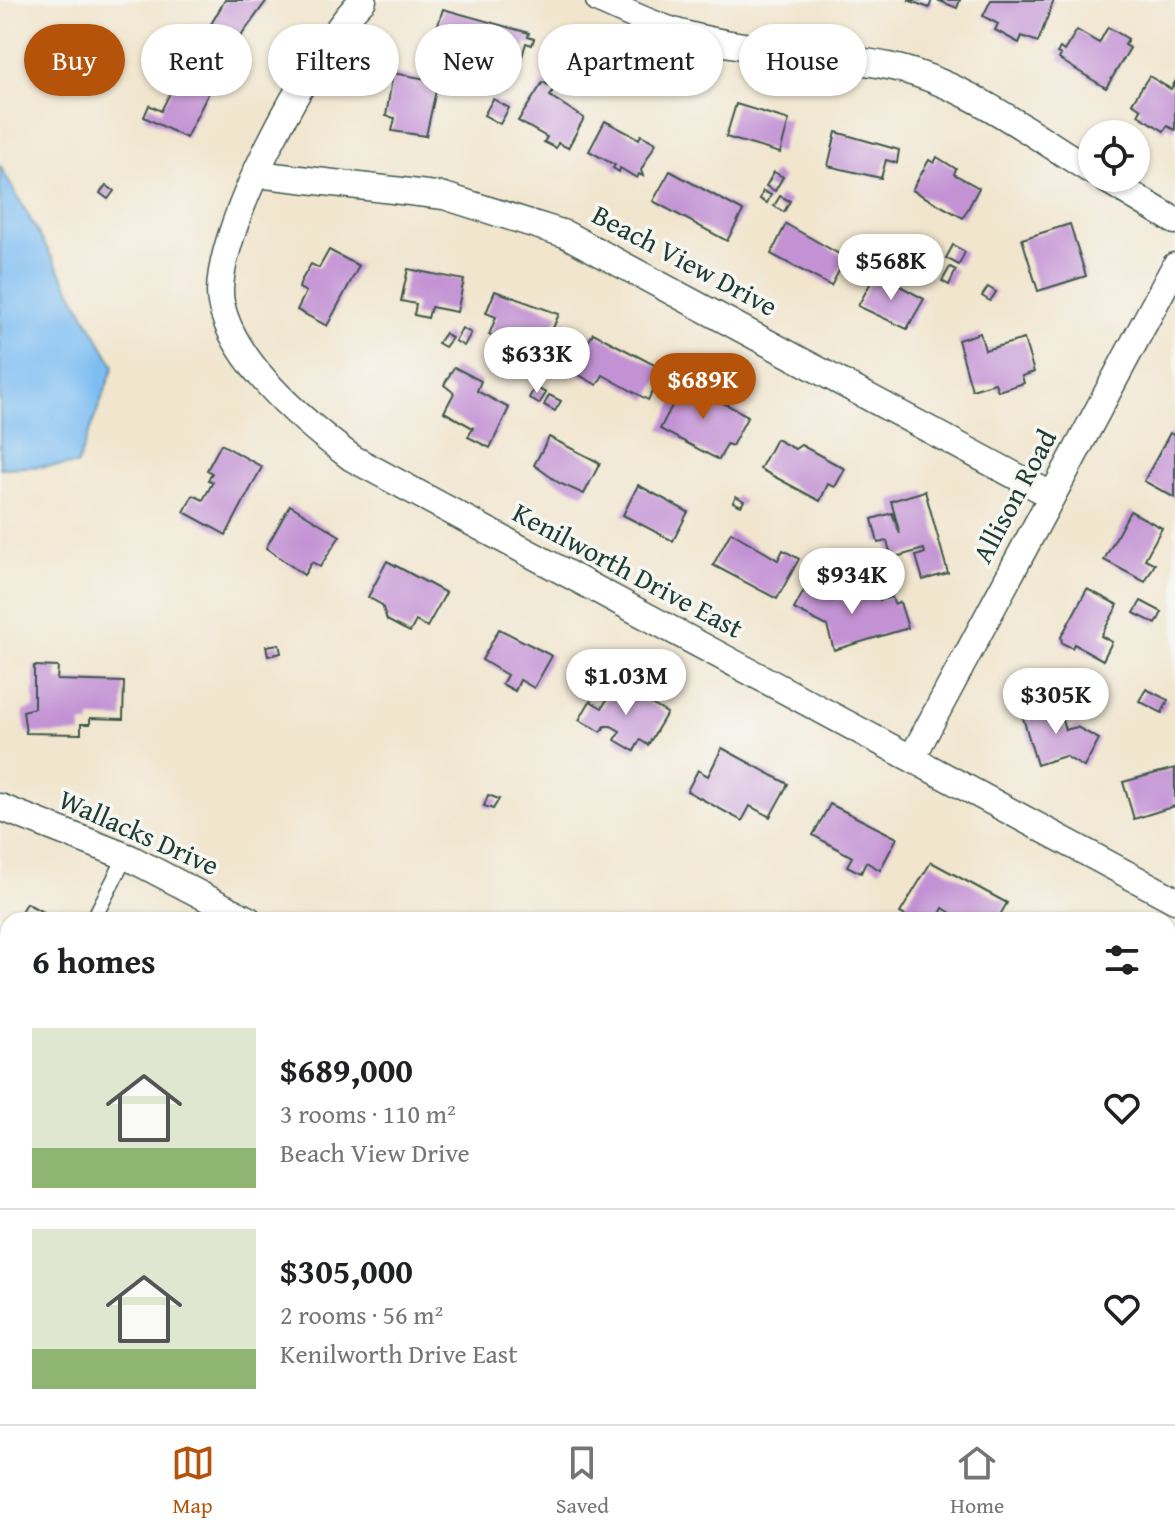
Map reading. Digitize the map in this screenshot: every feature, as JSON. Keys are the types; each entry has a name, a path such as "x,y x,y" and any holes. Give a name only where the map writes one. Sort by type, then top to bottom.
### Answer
{"street":[{"name":"Kenilworth Drive East","path":"363,0 325,49 290,105 257,174 229,244 221,274 221,303 251,364 315,430 352,458 1175,900"},
{"path":"599,0 683,34 746,47 889,66 923,76 970,96 1078,162"},
{"name":"Beach View Drive","path":"257,174 444,196 565,234 1051,495"},
{"path":"1127,192 1175,221"},
{"name":"Allison Road","path":"912,758 1175,266"},
{"name":"Wallacks Drive","path":"0,807 126,856 234,912"}],"lane":[{"path":"97,912 126,856"}],"water":[{"path":"0,166 114,366 77,465 0,468"}],"building":[{"path":"225,0 267,0 250,24 211,24"},
{"path":"908,0 932,0 929,8"},
{"path":"937,0 960,0 957,8"},
{"path":"991,0 1054,0 1038,42 1022,36 1019,43 995,30 998,24 983,16"},
{"path":"443,9 497,24 438,24"},
{"path":"1108,27 1128,39 1125,45 1130,48 1106,88 1059,59 1061,55 1057,53 1060,48 1064,51 1077,30 1099,43"},
{"path":"522,31 534,39 532,45 526,43 522,57"},
{"path":"399,74 415,77 415,96 435,96 426,136 392,131 395,118 386,116 389,96 399,96"},
{"path":"1149,76 1171,89 1175,82 1175,130 1167,126 1164,131 1138,115 1141,109 1132,103"},
{"path":"538,90 538,96 550,96 584,118 568,148 558,143 556,148 544,142 547,137 518,121"},
{"path":"169,96 207,96 186,138 144,117 149,105 161,111"},
{"path":"493,99 509,108 500,124 484,115"},
{"path":"736,104 789,120 780,153 726,137"},
{"path":"605,121 639,139 641,135 656,143 641,170 643,176 639,174 637,178 620,168 619,172 613,168 615,165 589,151"},
{"path":"836,132 899,150 897,163 886,160 881,178 828,166"},
{"path":"937,157 956,169 954,174 979,188 963,218 912,190 929,160 934,163"},
{"path":"670,171 743,211 727,241 653,201"},
{"path":"774,172 783,177 775,191 766,186"},
{"path":"106,185 114,191 108,199 100,193"},
{"path":"763,191 771,195 767,203 760,199"},
{"path":"780,196 790,201 784,212 774,206"},
{"path":"786,224 846,258 831,286 771,254"},
{"path":"1070,224 1086,276 1038,291 1022,239"},
{"path":"953,245 965,252 959,265 946,258"},
{"path":"329,250 359,266 327,326 297,310 306,292 299,288 301,281 311,264 319,268"},
{"path":"950,267 956,270 949,285 942,281"},
{"path":"408,269 464,280 457,312 431,307 428,318 414,315 416,304 401,301"},
{"path":"876,273 924,299 907,329 858,306"},
{"path":"988,287 996,292 990,301 982,296"},
{"path":"495,291 559,314 545,347 509,332 505,342 489,335 496,317 486,313"},
{"path":"462,328 471,333 464,346 455,341"},
{"path":"445,333 452,338 445,347 438,343"},
{"path":"593,333 664,370 648,400 603,375 597,385 572,371"},
{"path":"980,333 985,350 1024,339 1034,372 1022,376 1024,383 998,391 995,383 972,390 958,340"},
{"path":"454,367 481,381 477,391 509,408 490,448 468,437 473,428 444,412 454,393 444,385"},
{"path":"684,382 748,416 732,446 727,444 719,460 660,429"},
{"path":"535,387 546,393 539,404 529,398"},
{"path":"549,395 561,401 555,411 544,405"},
{"path":"1170,433 1175,436 1175,498 1144,481"},
{"path":"549,437 600,463 584,494 559,483 534,465"},
{"path":"776,439 795,449 801,445 845,469 835,487 828,484 820,501 760,469"},
{"path":"221,444 262,467 226,535 184,512 193,495 203,500 213,482 208,480 212,473 207,470"},
{"path":"638,485 688,512 673,541 623,515"},
{"path":"925,491 948,573 923,580 916,556 925,553 924,549 892,558 887,541 878,543 872,519 892,513 900,534 891,501"},
{"path":"736,496 744,501 741,506 733,502"},
{"path":"290,505 340,536 320,567 312,562 304,575 266,548"},
{"path":"1130,511 1162,528 1145,559 1155,564 1145,582 1104,560"},
{"path":"731,532 778,560 783,550 799,559 777,599 713,565"},
{"path":"873,557 883,563 879,570 869,565"},
{"path":"387,561 446,593 427,627 416,621 410,632 402,628 387,620 382,605 368,597"},
{"path":"808,583 839,600 877,590 880,600 892,597 894,604 900,602 908,628 834,650 827,626 794,609"},
{"path":"1087,589 1118,605 1101,636 1112,642 1103,660 1074,644 1072,648 1062,643 1061,637"},
{"path":"1141,601 1162,612 1156,624 1134,613"},
{"path":"499,629 552,656 534,688 520,680 515,691 502,684 507,675 482,660"},
{"path":"279,644 281,653 268,656 266,646"},
{"path":"34,666 58,667 57,680 124,682 123,719 90,718 90,724 81,724 81,734 26,733 23,711 34,708"},
{"path":"616,684 667,713 648,745 640,740 634,751 615,740 620,731 605,726 601,732 579,720 590,701 602,708"},
{"path":"1146,689 1168,700 1162,713 1139,701"},
{"path":"1056,701 1065,730 1077,727 1099,739 1084,767 1065,756 1037,765 1021,711"},
{"path":"722,748 788,784 770,817 750,806 742,821 687,791 698,770 708,776"},
{"path":"1175,768 1175,806 1134,819 1123,782"},
{"path":"488,795 499,799 493,809 484,806"},
{"path":"830,804 897,838 880,870 866,862 861,873 847,866 852,857 813,835"},
{"path":"931,862 1007,903 1002,912 949,912 943,908 941,912 901,912"},
{"path":"26,903 43,912 21,912"}]}
